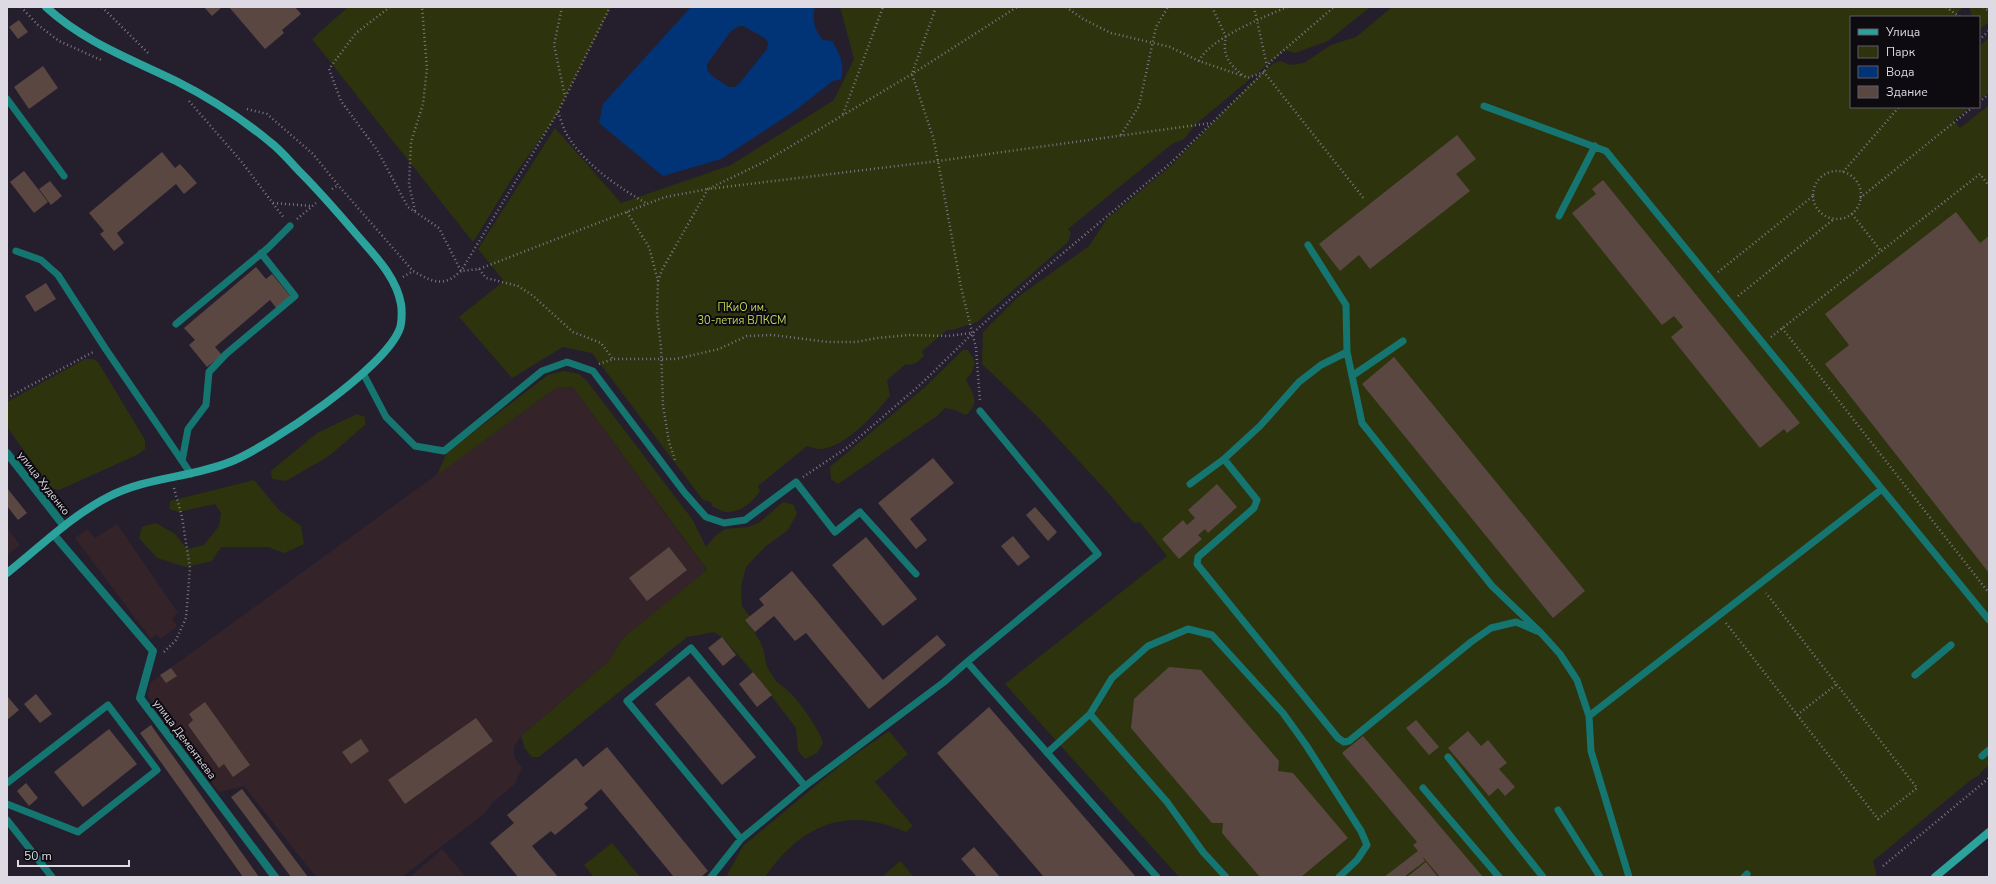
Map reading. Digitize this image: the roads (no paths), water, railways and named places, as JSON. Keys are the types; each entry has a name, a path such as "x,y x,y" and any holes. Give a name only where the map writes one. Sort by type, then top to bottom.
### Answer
{"main road":[{"path":"7,573 64,526 110,496 132,487 171,476 191,474 227,463 254,452 328,401 363,373 386,350 400,328 402,305 394,283 383,266 324,196 274,145 240,117 178,82 110,51 76,31 46,7"},
{"path":"1935,877 1989,832"}],"street":[{"name":"улица Худенко","path":"7,453 64,526"},
{"name":"улица Дементьева","path":"54,535 153,651 140,698 274,877"}],"lane":[{"path":"7,99 64,176"},
{"path":"1484,106 1606,151 1989,620"},
{"path":"1559,216 1595,146"},
{"path":"176,324 261,253 290,226"},
{"path":"1308,245 1346,305 1347,352 1362,423 1492,586 1541,633 1560,654 1577,680 1589,716 1591,751 1629,877"},
{"path":"16,251 41,260 58,275 105,348 191,474"},
{"path":"182,461 188,429 206,405 209,372 226,354 295,296 261,253"},
{"path":"1352,376 1403,341"},
{"path":"1190,484 1224,459 1260,426 1299,382 1321,365 1347,352"},
{"path":"363,373 386,417 415,446 444,451 542,371 567,362 593,371 684,492 706,518 724,523 746,520 796,482 835,532 860,512 916,574"},
{"path":"711,877 741,839 805,786 944,682 1098,554 980,411"},
{"path":"1224,459 1257,500 1254,508 1198,557 1197,564 1338,738 1344,742 1349,741 1471,642 1491,628 1516,622 1541,633"},
{"path":"1589,716 1882,489"},
{"path":"1047,753 1090,714 1112,678 1148,646 1188,629 1212,635 1283,713 1361,831 1367,845 1357,860 1339,877"},
{"path":"1915,675 1951,645"},
{"path":"741,839 627,701 691,648 805,786"},
{"path":"967,662 1157,877"},
{"path":"7,782 108,705 157,770 78,832 7,804"},
{"path":"1090,714 1167,802 1203,852 1226,877"},
{"path":"1982,756 1989,750"},
{"path":"1448,757 1543,877"},
{"path":"1423,788 1499,877"},
{"path":"1558,810 1600,877"},
{"path":"7,820 52,877"}],"water":[{"path":"691,7 815,7 813,16 816,29 823,40 832,41 839,54 842,64 841,79 833,81 793,112 721,159 663,176 599,123 603,104","holes":["739,26 743,26 765,38 768,43 767,49 739,84 734,87 729,87 712,76 707,70 707,64 731,31"]}],"park label":[{"name":"ПКиО им. 30-летия ВЛКСМ","path":"742,313"}]}
